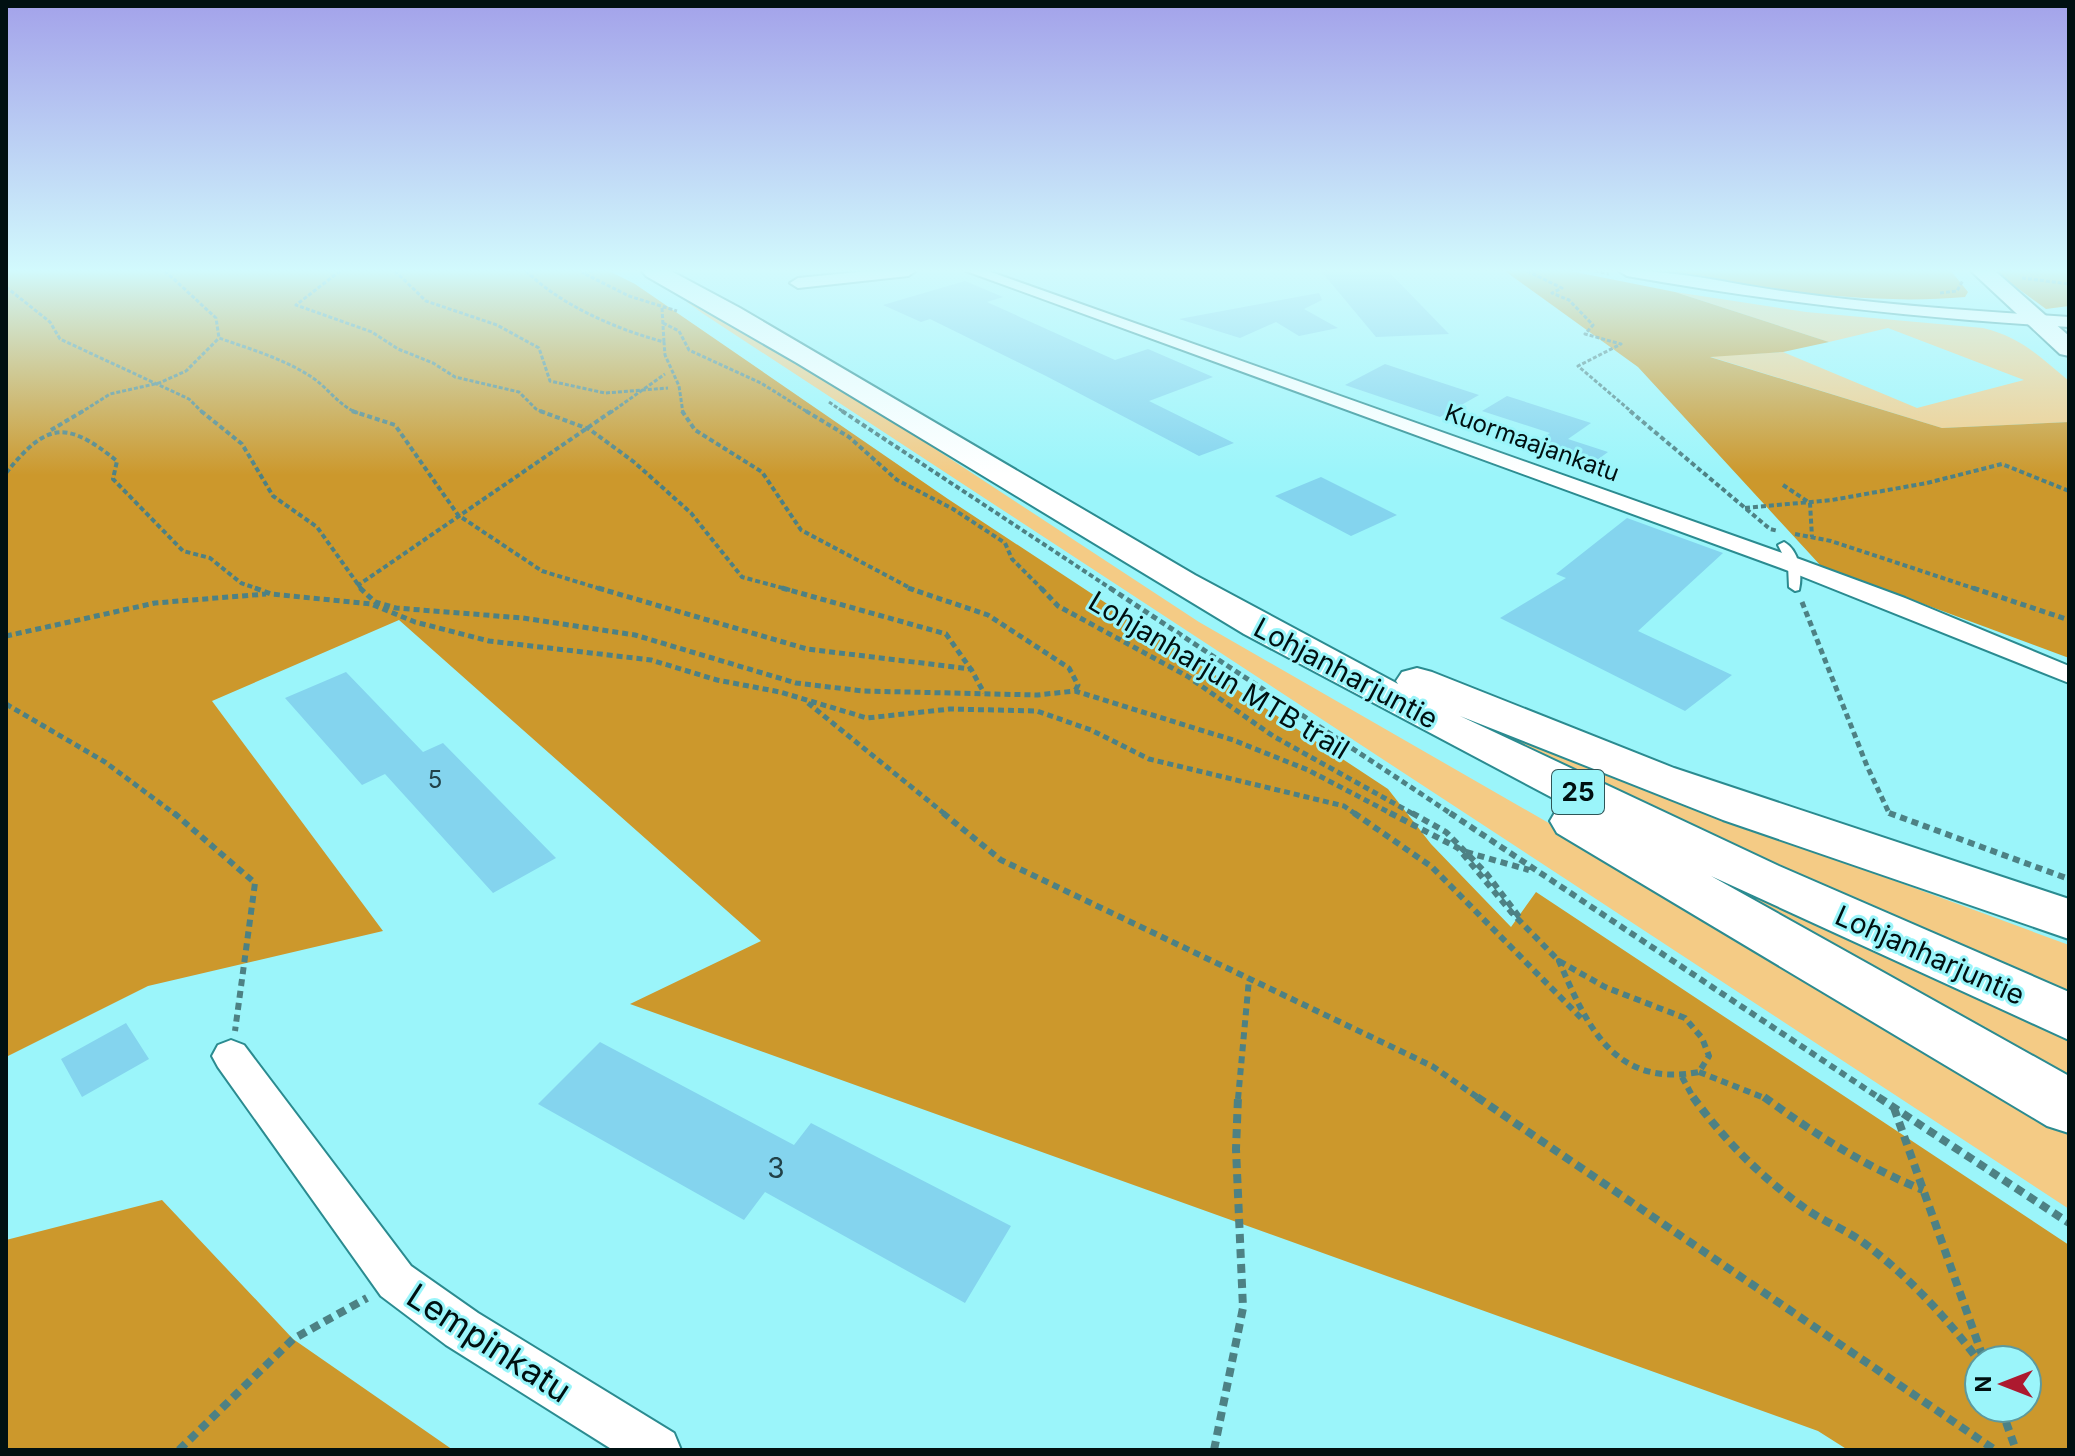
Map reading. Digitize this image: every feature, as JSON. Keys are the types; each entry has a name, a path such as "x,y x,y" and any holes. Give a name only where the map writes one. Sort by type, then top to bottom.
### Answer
{"highway":[{"name":"Lohjanharjuntie","path":"775,339 1261,628 1448,728 1634,820 2069,1017"},
{"path":"993,469 1273,615 1522,727 1683,790 2069,919"},
{"path":"1104,536 1249,637 1777,936 2069,1107"}],"street":[{"name":"Kuormaajankatu","path":"1164,339 1794,565 1896,603 2069,675"},
{"name":"Lempinkatu","path":"231,1056 396,1281 462,1329 657,1450"}],"lane":[{"path":"1784,545 1794,565 1795,587"}],"path":[{"path":"60,339 189,399 212,422 242,444 273,496 317,527 357,586 375,602 396,608 507,617 635,635 796,683 863,691 1037,695 1075,691 1233,740 1308,770 1461,850 1537,872"},
{"path":"6,473 30,443 50,430 110,394 159,383 186,371 218,339"},
{"path":"222,339 280,361 313,378 348,409 395,425 458,515 542,571 807,649 971,669"},
{"path":"383,339 455,377 519,392 536,409 589,429 634,462 691,513 742,577 946,634 984,693"},
{"path":"522,339 539,348 550,381 605,393 668,388"},
{"path":"649,339 664,342"},
{"path":"664,339 665,355 679,386 680,407 686,419 695,430 762,472 801,530 907,588 988,615 1069,668 1078,685 1075,691"},
{"name":"Lohjanharjun MTB trail","path":"683,339 689,350 761,383 849,437 897,480 953,509 1005,543 1012,559 1058,606 1187,676 1273,736 1433,824 1486,873 1534,937 1559,961 1632,998 1685,1018 1702,1038 1709,1056 1699,1072"},
{"path":"1603,339 1621,344 1578,366 1770,529 1812,537 2069,620"},
{"path":"357,586 665,374"},
{"path":"823,398 2069,1223"},
{"name":"Lohjanharjun MTB trail","path":"50,430 82,433 117,461 113,479 183,551 210,558 241,583 271,594 371,604 415,622 489,641 651,660 867,718 950,709 1037,711 1091,730 1149,759 1344,806 1432,867 1616,1054 1655,1074 1681,1077"},
{"path":"1745,508 1810,503 1927,483 1959,472 2002,464 2069,491"},
{"path":"1783,485 1810,503"},
{"path":"1810,503 1812,537"},
{"path":"1795,587 1890,815 2069,879"},
{"path":"6,636 155,603 271,594"},
{"path":"805,700 1001,860 1432,1066 1995,1450"},
{"path":"6,704 57,728 180,817 255,883 231,1056"},
{"path":"1559,961 1587,1024"},
{"path":"1214,1450 1243,1308 1236,1149 1240,1057 1249,978"},
{"path":"1924,1191 1881,1173 1818,1137 1762,1095 1699,1072 1681,1077 1712,1121 1745,1155 1805,1209 1848,1231 1896,1269 1966,1344"},
{"path":"1894,1108 1976,1344"},
{"path":"179,1450 293,1339 396,1281"},
{"path":"2007,1424 2016,1450"}],"shaded area":[{"path":"6,339 715,339 948,499 1388,789 1431,844 1511,927 1536,892 2069,1245 2069,1450 1848,1450 1818,1431 630,1004 761,941 399,620 212,701 383,931 148,986 6,1057"},
{"path":"742,339 757,339 908,431 1199,622 1874,1010 2069,1127 2069,1209"},
{"path":"1599,339 1820,339 1829,342 1783,352 1710,357 1942,428 2069,422 2069,658 1821,566 1638,367"},
{"path":"1917,339 2011,339 2069,381 2069,422 1942,428 1708,356 1783,352 1917,408 2024,380"},
{"path":"1387,678 1591,769 2069,945 2069,1002 1652,812"},
{"path":"1537,789 2069,1038 2069,1095"},
{"path":"162,1200 293,1339 453,1450 6,1450 6,1240"}],"building":[{"path":"971,339 1069,339 1115,360 1148,349 1213,377 1149,401 1234,443 1199,456"},
{"path":"1385,364 1479,395 1440,417 1345,385"},
{"path":"1507,396 1591,423 1568,439 1608,452 1586,468 1527,449 1550,433 1482,411"},
{"path":"1321,477 1397,515 1351,536 1275,496"},
{"path":"1627,518 1723,553 1638,631 1732,675 1685,711 1500,618 1566,578 1556,574"},
{"path":"346,672 423,752 443,743 556,858 493,893 385,774 362,785 285,698"},
{"path":"126,1023 149,1059 82,1097 61,1059"},
{"path":"600,1042 794,1145 811,1123 1011,1226 965,1303 765,1192 744,1220 538,1104"}]}
